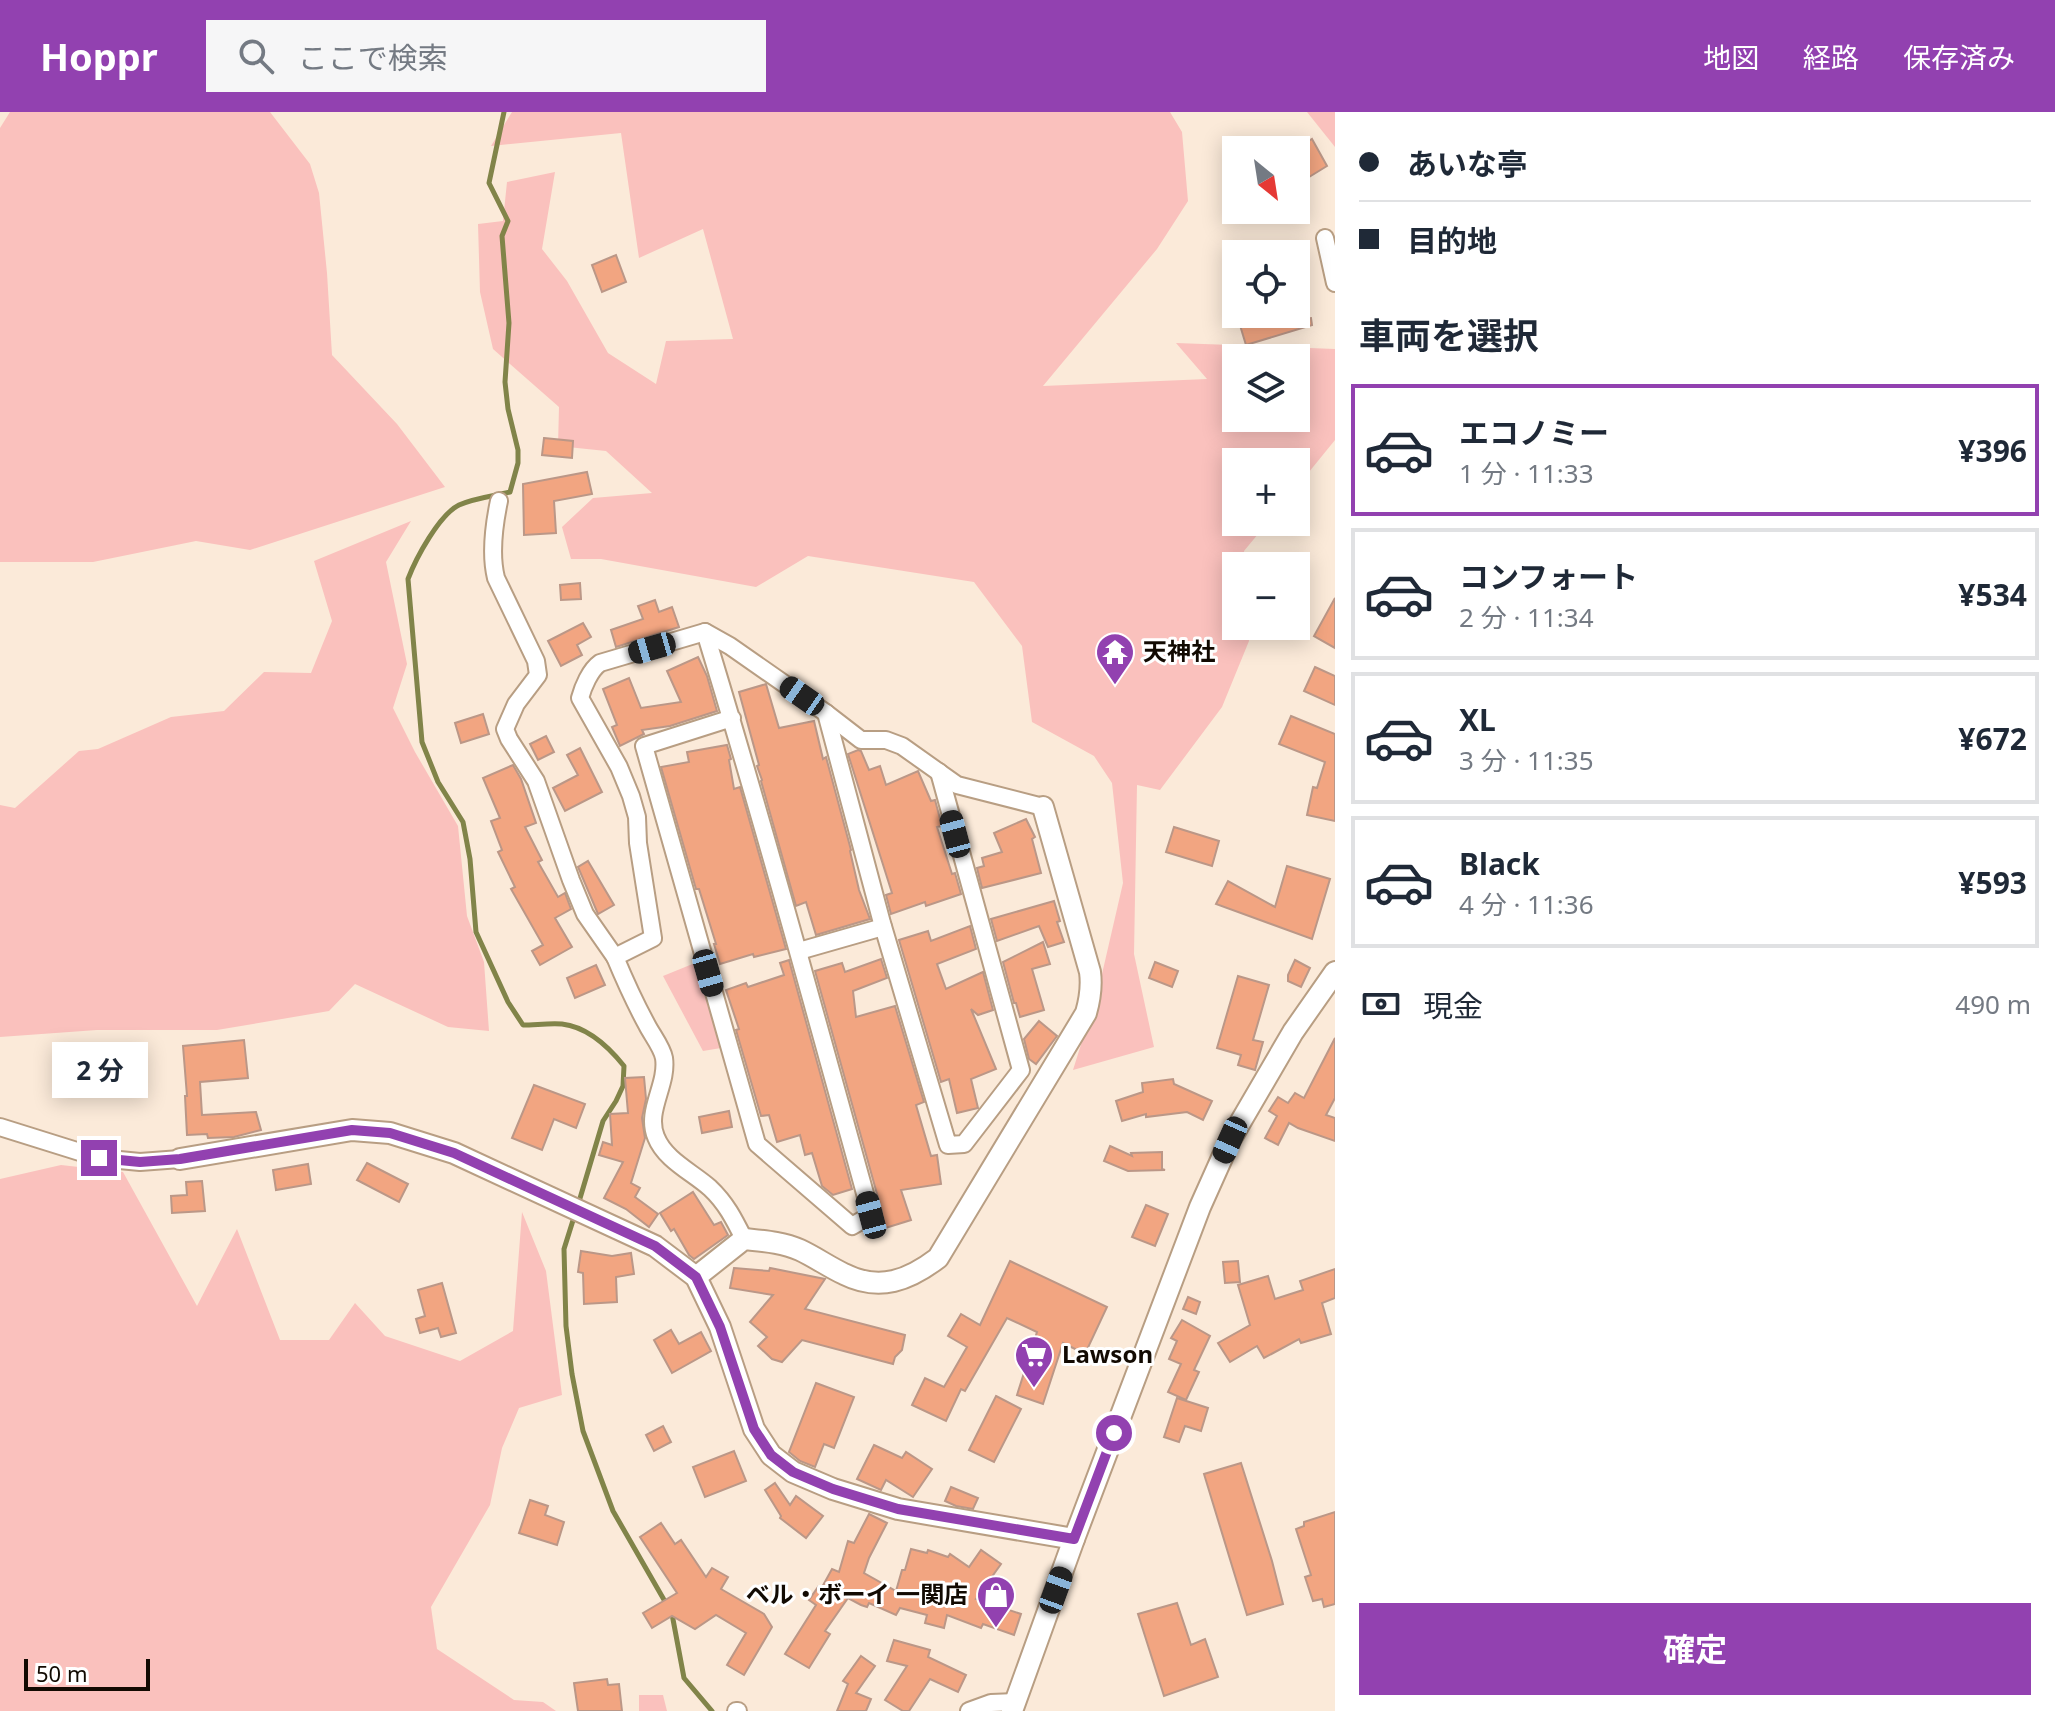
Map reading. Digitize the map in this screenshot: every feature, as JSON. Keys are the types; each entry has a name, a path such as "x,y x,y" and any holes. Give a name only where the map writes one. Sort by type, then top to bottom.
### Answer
{"street":[{"path":"1325,238 1335,283"},
{"path":"499,501 494,570 536,661 538,675 516,704 505,729 536,781 585,914 615,957 628,989 664,1056 663,1082 653,1124 656,1138 668,1155 710,1188 729,1208 744,1239"},
{"path":"615,957 653,938 638,843 637,817 631,796 619,767 580,698 582,690 595,666 600,663 705,632 730,646 861,740 886,740 902,746 957,785 1043,807 1090,972 1092,986 1086,1013 938,1258 908,1277 894,1282 877,1282 848,1276 798,1249 777,1242 744,1239 696,1277"},
{"path":"705,632 732,718 799,951 871,1215 852,1226 757,1144 644,746 732,718"},
{"path":"826,713 883,927 948,1145 964,1144 1021,1070 939,772"},
{"path":"799,951 883,927"},
{"path":"969,1711 991,1703 1014,1706 1200,1207 1230,1140 1293,1032 1335,972"},
{"path":"0,1127 99,1158 140,1162 180,1159 352,1130 390,1133 454,1153 655,1246 696,1277 720,1327 754,1429 771,1455 793,1472 833,1489 898,1509 1074,1539"}],"shaded area":[{"path":"10,112 270,112 310,164 319,193 332,355 397,424 445,487 250,550 196,541 93,562 0,562 0,128"},
{"path":"512,112 1170,112 1182,132 1188,201 1157,249 1043,386 1207,379 1176,343 1222,345 1222,432 1310,432 1310,348 1335,349 1335,440 1310,471 1310,448 1222,448 1222,536 1256,536 1244,552 1222,552 1222,640 1249,641 1222,707 1160,790 1137,785 1134,954 1154,1047 1073,1070 1099,987 1123,883 1112,783 1094,756 1032,722 1022,646 974,582 808,556 756,587 601,559 571,559 562,527 593,498 652,493 606,451 558,446 559,407 493,349 480,292 478,224 503,221 507,182 555,172 542,249 567,281 608,353 656,384 666,341 733,339 703,229 639,258 621,133 491,146"},
{"path":"1307,112 1335,112 1335,147"},
{"path":"411,521 386,562 407,664 393,708 458,826 467,916 484,962 489,1031 448,1027 355,984 329,1011 217,1030 97,1030 0,1037 0,805 15,808 79,751 98,749 171,717 224,711 264,672 311,673 332,621 314,561"},
{"path":"695,963 721,1048 703,1051 663,976"},
{"path":"61,1165 123,1172 197,1306 237,1229 280,1340 329,1340 355,1303 385,1336 460,1361 513,1331 522,1212 546,1271 562,1395 519,1408 502,1448 490,1505 431,1607 437,1649 514,1700 543,1702 556,1711 0,1711 0,1179"},
{"path":"639,1695 663,1695 667,1711 639,1711"}],"building":[{"path":"1310,140 1327,166 1310,176"},
{"path":"616,255 626,282 602,292 592,265"},
{"path":"1241,328 1302,328 1249,344 1246,344"},
{"path":"544,438 573,441 572,458 542,455"},
{"path":"587,472 592,494 554,501 556,533 524,535 523,484"},
{"path":"580,583 581,599 561,600 560,585"},
{"path":"1335,598 1335,648 1314,636"},
{"path":"655,600 659,612 672,607 679,627 616,647 611,630 643,619 638,606"},
{"path":"583,623 591,637 577,645 582,655 561,666 548,641"},
{"path":"698,657 717,711 670,726 642,730 644,734 620,746 612,727 617,725 603,689 629,678 641,708 681,702 667,671"},
{"path":"1315,667 1335,676 1335,705 1304,691"},
{"path":"766,684 779,728 814,721 851,850 859,890 870,919 816,935 806,902 796,906 739,692"},
{"path":"483,714 489,734 461,743 455,723"},
{"path":"1291,716 1335,734 1335,821 1307,815 1313,787 1317,788 1325,762 1279,744"},
{"path":"546,736 554,752 538,760 530,744"},
{"path":"727,745 734,789 740,787 786,949 754,957 753,954 720,964 661,767 689,762 687,752"},
{"path":"580,748 602,792 565,811 553,788 578,775 567,755"},
{"path":"858,750 869,770 880,766 886,785 918,771 931,801 935,800 942,826 937,827 961,894 891,914 886,895 892,893 848,754"},
{"path":"513,765 536,823 525,827 542,860 538,862 558,897 565,893 571,909 555,918 572,947 540,965 532,951 543,945 511,889 515,887 498,852 502,850 491,821 500,818 483,778"},
{"path":"1026,819 1035,837 1032,839 1041,873 982,888 977,868 984,866 982,858 1002,852 994,833"},
{"path":"1174,827 1219,841 1212,866 1166,852"},
{"path":"588,861 614,905 598,914 578,867"},
{"path":"1287,866 1330,879 1312,939 1216,904 1228,881 1275,907"},
{"path":"1054,901 1064,942 1048,947 1039,926 997,941 991,919"},
{"path":"970,926 976,949 937,964 946,989 983,972 993,1010 978,1015 971,1009 996,1069 971,1079 978,1108 957,1113 949,1079 941,1082 899,940 928,931 931,941"},
{"path":"1043,942 1050,964 1032,969 1044,1010 1020,1017 1003,962"},
{"path":"881,959 887,978 853,991 856,1017 895,1006 924,1102 916,1105 931,1156 937,1155 941,1184 901,1190 911,1220 879,1230 877,1224 882,1212 815,971 842,963 845,972"},
{"path":"789,960 852,1189 833,1195 822,1186 812,1153 805,1155 800,1135 777,1142 769,1115 761,1116 726,990 746,983 748,987 784,975 780,963"},
{"path":"1295,960 1310,968 1301,987 1288,981"},
{"path":"1155,962 1178,971 1172,987 1149,978"},
{"path":"596,965 605,985 575,998 567,978"},
{"path":"1238,976 1269,985 1253,1040 1263,1042 1255,1070 1238,1065 1241,1055 1217,1048"},
{"path":"1039,1021 1057,1036 1036,1064 1029,1059 1024,1039"},
{"path":"1335,1038 1335,1098 1326,1115 1335,1118 1335,1141 1289,1123 1278,1145 1265,1138 1277,1116 1269,1111 1278,1097 1288,1103 1295,1093 1304,1098"},
{"path":"244,1040 248,1078 200,1082 202,1115 256,1112 261,1130 234,1137 187,1135 183,1046"},
{"path":"644,1077 646,1099 642,1118 645,1138 631,1183 640,1188 635,1197 658,1214 649,1227 626,1209 604,1198 623,1162 599,1155 603,1142 612,1145 610,1114 628,1113 625,1078"},
{"path":"1173,1079 1174,1084 1212,1101 1203,1120 1187,1112 1146,1117 1146,1114 1122,1121 1116,1101 1143,1092 1142,1083"},
{"path":"534,1085 585,1104 576,1128 554,1119 542,1150 512,1138"},
{"path":"729,1111 732,1127 702,1133 699,1117"},
{"path":"1110,1146 1132,1156 1131,1153 1162,1152 1162,1169 1165,1170 1128,1171 1104,1161"},
{"path":"367,1163 408,1184 399,1202 357,1180"},
{"path":"308,1164 311,1184 276,1190 273,1170"},
{"path":"202,1181 205,1211 172,1213 171,1196 187,1195 186,1182"},
{"path":"693,1192 714,1225 721,1222 728,1235 694,1259 660,1213"},
{"path":"1146,1205 1168,1214 1155,1246 1132,1237"},
{"path":"581,1251 612,1256 631,1253 634,1274 616,1277 617,1302 584,1304 583,1273 578,1272"},
{"path":"1010,1261 1107,1307 1085,1354 1063,1343 1043,1404 1017,1395 1037,1332 1007,1318 965,1391 961,1389 946,1421 912,1405 925,1378 944,1387 967,1347 948,1336 961,1314 980,1325"},
{"path":"1238,1261 1240,1282 1225,1283 1223,1262"},
{"path":"734,1268 769,1271 770,1268 825,1279 805,1309 905,1335 902,1350 893,1364 802,1340 782,1362 772,1359 758,1346 767,1337 750,1322 773,1295 730,1288"},
{"path":"1335,1269 1335,1298 1322,1303 1331,1334 1301,1343 1299,1339 1264,1358 1257,1346 1230,1362 1218,1343 1250,1325 1238,1285 1268,1276 1275,1299 1303,1290 1300,1281"},
{"path":"442,1283 456,1333 441,1337 438,1328 420,1333 416,1319 425,1316 418,1290"},
{"path":"1188,1297 1200,1302 1196,1314 1183,1309"},
{"path":"1182,1320 1210,1336 1194,1370 1199,1372 1186,1400 1168,1392 1181,1364 1169,1359 1177,1341 1171,1338"},
{"path":"671,1330 679,1344 701,1332 711,1351 672,1373 654,1340"},
{"path":"816,1383 854,1397 834,1448 824,1444 815,1467 789,1452"},
{"path":"996,1396 1021,1409 994,1462 969,1450"},
{"path":"1177,1398 1208,1408 1201,1431 1185,1426 1179,1442 1164,1437"},
{"path":"663,1426 671,1442 654,1451 646,1435"},
{"path":"874,1445 902,1458 906,1452 932,1469 913,1497 886,1480 881,1490 857,1479"},
{"path":"734,1451 746,1481 705,1497 693,1467"},
{"path":"1241,1463 1283,1604 1247,1615 1204,1474"},
{"path":"775,1483 790,1505 796,1496 823,1516 806,1538 780,1518 765,1490"},
{"path":"951,1487 978,1498 973,1509 945,1501"},
{"path":"530,1500 548,1506 545,1515 564,1522 557,1545 519,1533"},
{"path":"1335,1512 1335,1604 1324,1607 1322,1599 1313,1601 1305,1577 1311,1575 1296,1529 1304,1526 1304,1522"},
{"path":"869,1514 887,1523 864,1573 896,1591 911,1549 927,1553 928,1550 948,1557 950,1554 969,1567 981,1550 1001,1564 976,1599 1021,1614 1014,1635 983,1624 981,1628 947,1615 944,1628 925,1623 927,1615 900,1608 896,1615 848,1598 825,1631 830,1634 809,1668 785,1654 816,1605 809,1600 818,1587 821,1589 832,1569 839,1572 848,1541 854,1543"},
{"path":"661,1523 675,1544 681,1540 706,1577 712,1568 728,1577 721,1589 764,1614 772,1627 744,1675 727,1665 746,1633 716,1615 695,1629 672,1616 652,1628 643,1613 677,1593 640,1537"},
{"path":"1177,1603 1191,1645 1205,1639 1218,1677 1164,1696 1138,1614"},
{"path":"894,1640 930,1650 928,1657 966,1675 958,1692 930,1679 909,1711 903,1711 885,1700 907,1666 887,1661"},
{"path":"861,1656 875,1666 856,1693 871,1699 866,1711 837,1711 848,1684 843,1681"},
{"path":"607,1679 608,1685 619,1684 622,1711 578,1711 574,1683"}],"waterway":[{"path":"504,112 489,183 508,221 502,236 509,323 505,382 518,463 510,492 478,499 451,510 422,549 408,579 422,742 438,782 463,822 470,859 476,932 508,1002 523,1025 562,1024 580,1029 604,1045 624,1066 623,1086 603,1121 578,1205"},
{"path":"575,1214 564,1249 566,1326 583,1431 613,1511 667,1605"},
{"path":"672,1614 684,1678 712,1711"}],"place":[{"name":"天神社","path":"1115,686"},
{"name":"Lawson","path":"1034,1389"},
{"name":"ベル・ボーイ 一関店","path":"996,1629"}],"route":[{"path":"99,1158 140,1162 180,1159 352,1130 390,1133 454,1153 655,1246 679,1262 696,1277 720,1327 754,1429 771,1455 793,1472 833,1489 898,1509 1074,1539 1114,1433"}]}
